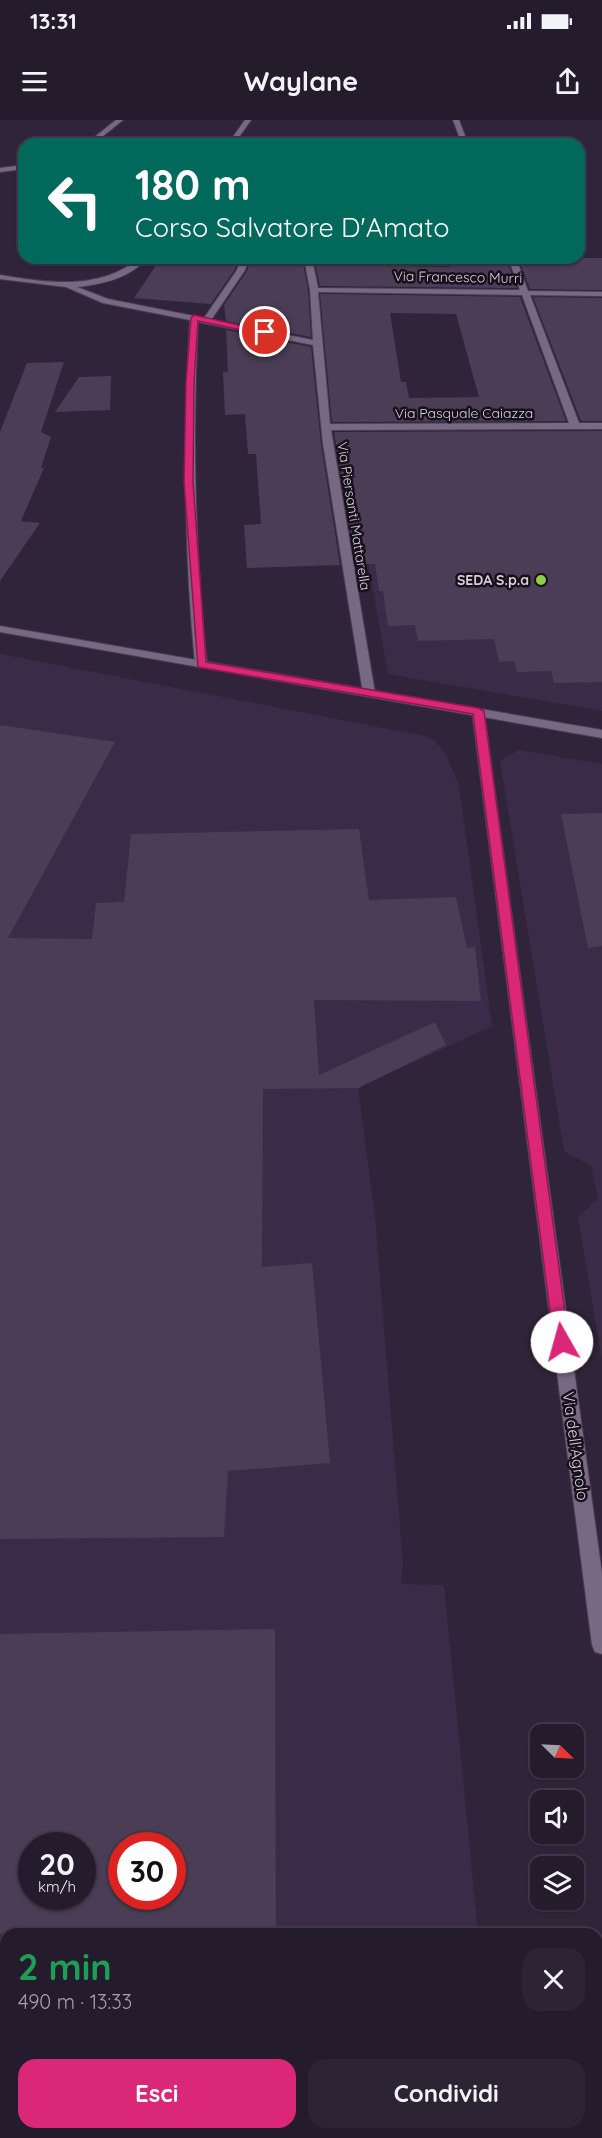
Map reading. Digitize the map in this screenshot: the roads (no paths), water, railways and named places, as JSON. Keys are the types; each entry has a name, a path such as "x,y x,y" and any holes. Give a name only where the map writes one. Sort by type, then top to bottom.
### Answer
{"street":[{"path":"97,138 120,120"},
{"path":"236,138 249,120"},
{"path":"456,120 463,138"},
{"path":"0,170 18,168"},
{"path":"0,277 41,285 69,286 119,275 138,264"},
{"path":"207,320 243,264"},
{"name":"Via Piersanti Mattarella","path":"309,264 314,290 313,302 326,426 369,693"},
{"path":"514,264 575,426"},
{"path":"69,286 106,301 317,343"},
{"name":"Via Francesco Murri","path":"314,290 525,291 602,294"},
{"path":"194,318 190,382 189,482 201,664"},
{"name":"Via Pasquale Caiazza","path":"326,426 602,426"},
{"path":"0,628 602,734"},
{"name":"Via dell'Agnolo","path":"478,711 602,1645"}],"place":[{"name":"SEDA S.p.a","path":"541,580"}]}
